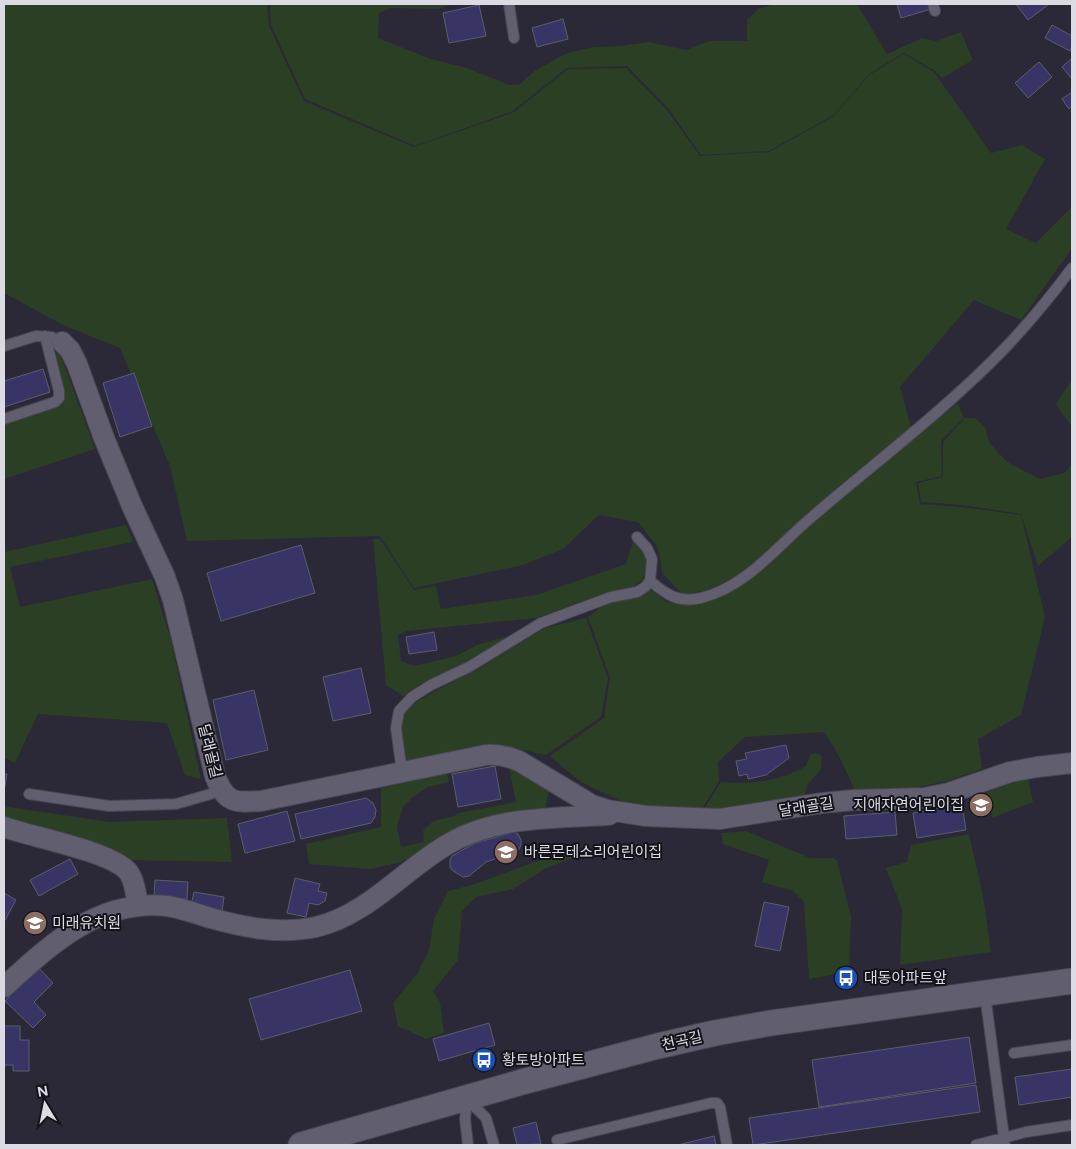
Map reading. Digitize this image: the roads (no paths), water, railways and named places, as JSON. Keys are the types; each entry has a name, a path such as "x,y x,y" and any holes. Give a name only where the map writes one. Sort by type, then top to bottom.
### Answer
{"street":[{"name":"달래골길","path":"53,339 70,350 77,364 104,438 132,506 165,577 173,600 215,776 221,792 231,799 245,802 261,801 486,755 508,756 592,805 625,814"},
{"name":"달래골길","path":"4,988 41,954 89,920 103,913 138,906 178,908 239,925 268,930 316,926 332,921 355,910 376,896 449,843 480,829 527,820 625,814 720,820 822,803 924,798 949,794 1010,772 1072,763"},
{"path":"4,827 100,855 119,864 128,872 133,883 138,906"},
{"name":"천곡길","path":"301,1145 658,1046 715,1033 771,1023 1072,981"}],"lane":[{"path":"509,4 514,38"},
{"path":"650,581 671,596 684,600 701,598 726,589 753,572 810,518 942,407 1002,350 1049,298 1072,268"},
{"path":"4,346 36,336 53,339 59,391 59,398 55,402 4,419"},
{"path":"402,772 396,728 399,712 412,697 431,685 469,667 541,623 611,597 638,592 645,588 650,581 652,559 647,548 637,537"},
{"path":"29,794 109,806 176,804 221,792"},
{"path":"985,994 1004,1142"},
{"path":"1014,1053 1072,1045"},
{"path":"467,1098 465,1119 468,1145"},
{"path":"467,1098 486,1118 494,1145"},
{"path":"557,1140 716,1103 720,1107 727,1145"},
{"path":"976,1145 1004,1142 1026,1132 1072,1125"}],"place":[{"name":"지애자연어린이집","path":"981,805"},
{"name":"바른몬테소리어린이집","path":"506,852"},
{"name":"미래유치원","path":"35,923"},
{"name":"대동아파트앞","path":"846,978"},
{"name":"황토방아파트","path":"484,1060"}]}
